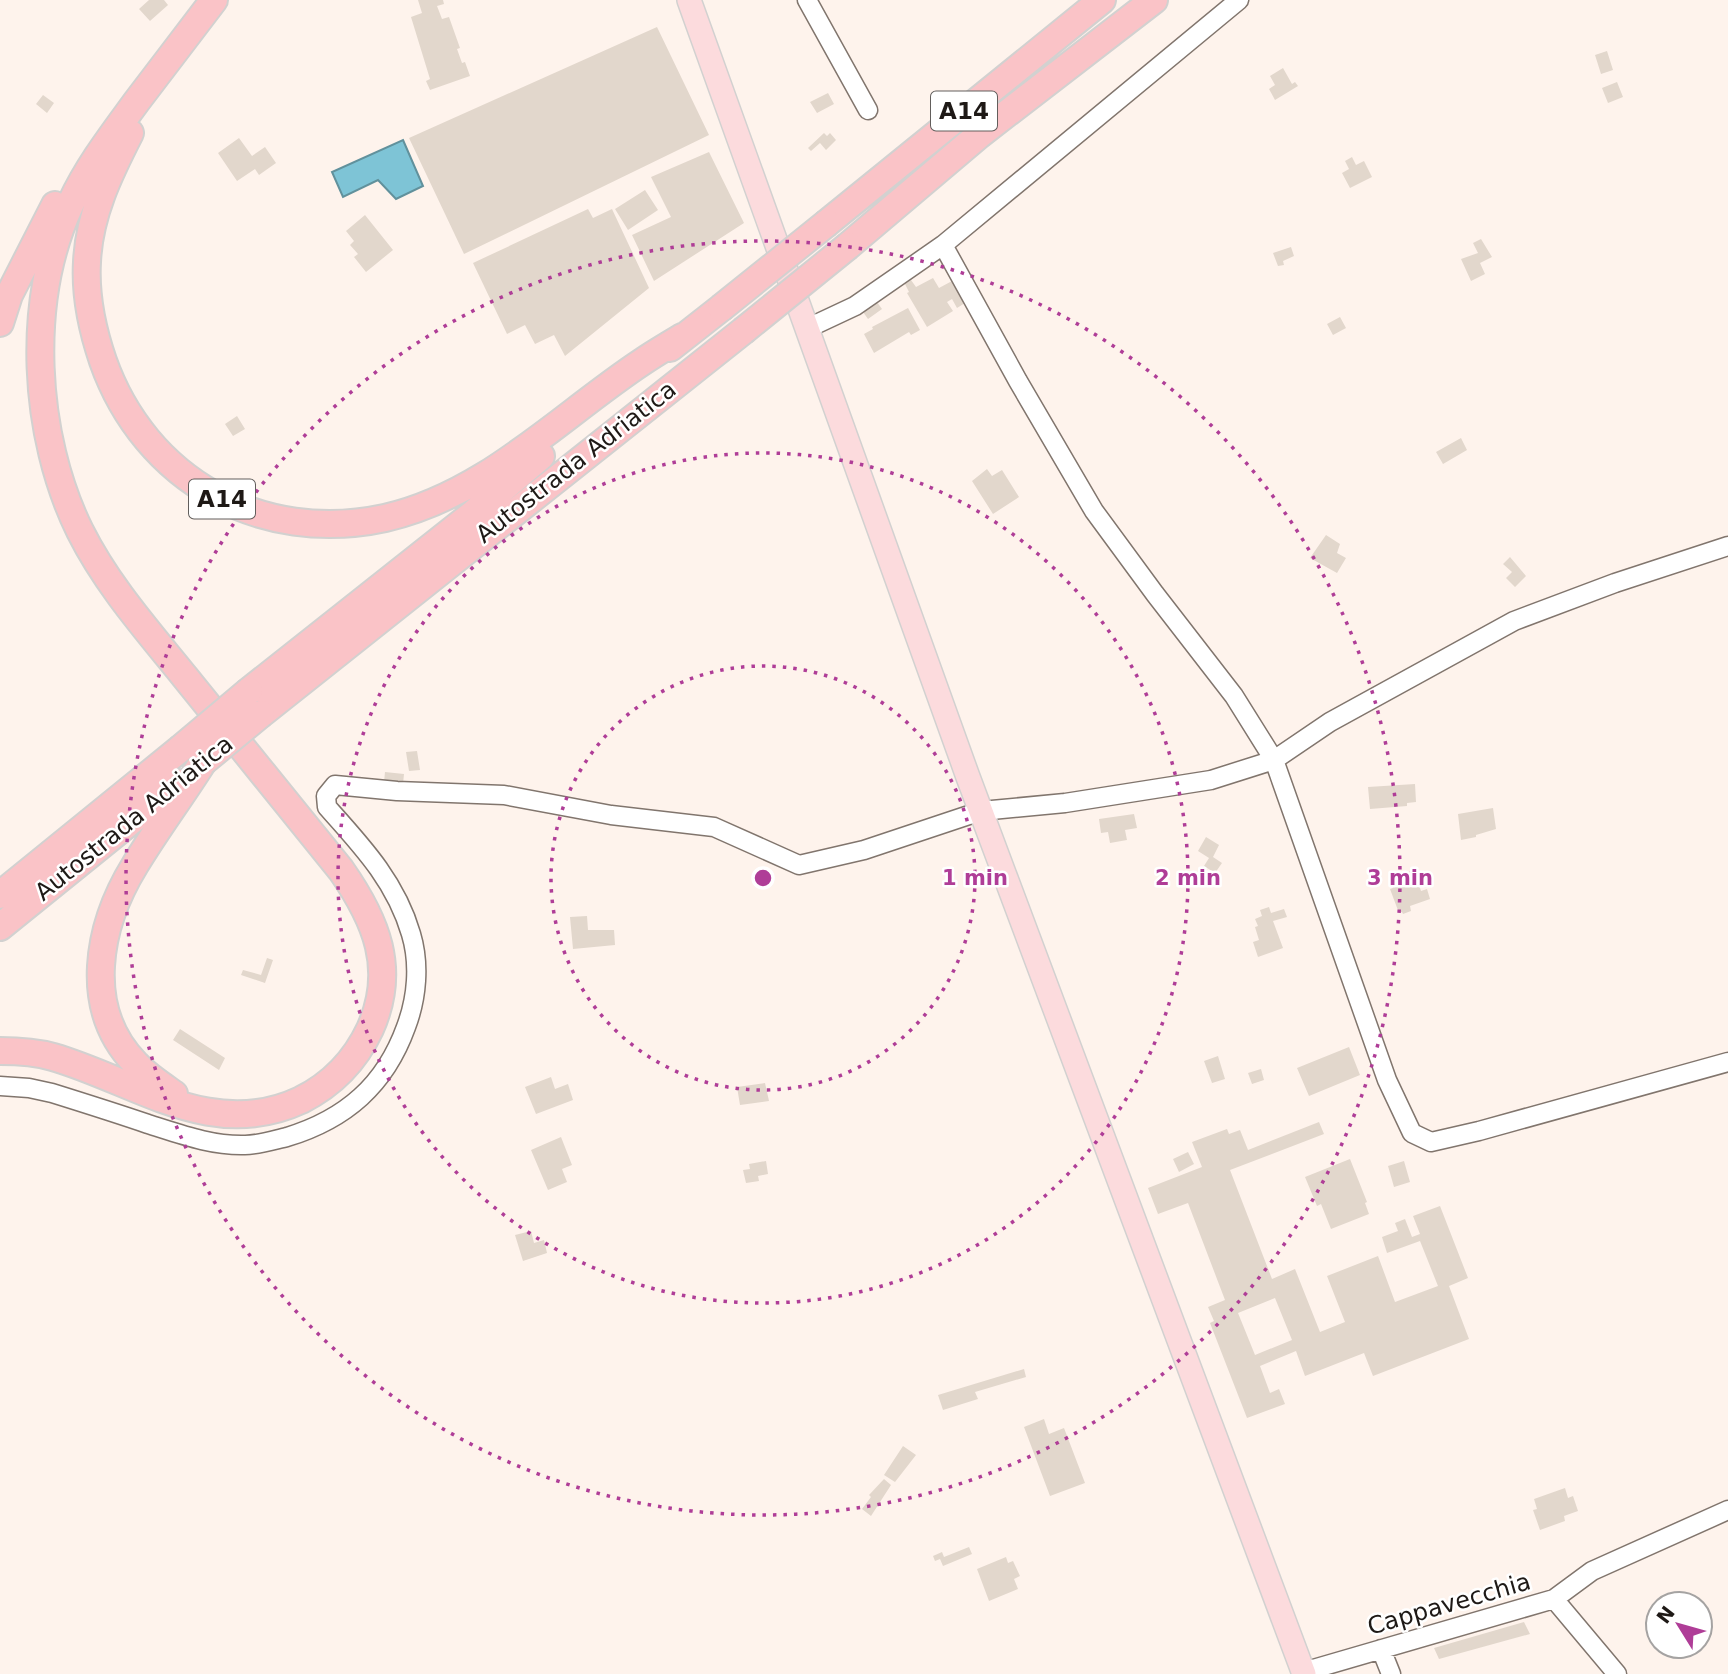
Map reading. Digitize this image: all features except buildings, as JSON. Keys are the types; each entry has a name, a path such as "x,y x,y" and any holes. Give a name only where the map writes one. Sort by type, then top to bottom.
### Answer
{"highway":[{"name":"A14","path":"214,0 174,52 116,160 99,199 90,230 86,261 87,290 97,345 123,406 164,460 204,489 247,510 306,524 384,518 412,510 460,490 508,461 641,362 682,337"},
{"name":"Autostrada Adriatica","path":"0,927 203,762 255,703 682,337 721,309 1102,0"},
{"name":"Autostrada Adriatica","path":"0,895 180,749 255,703 743,331 979,135 1154,0"},
{"path":"0,323 9,295 78,166 100,136 174,52"},
{"path":"0,1051 50,1056 179,1106 238,1114 270,1111 314,1093 334,1080 351,1063 364,1043 379,1003 382,967 374,926 359,896 341,870 118,595 80,531 53,457 42,391 41,350 43,308 61,230 69,206 94,160 174,52"},
{"path":"203,762 140,856 120,892 104,940 100,965 105,1011 118,1039 134,1063 174,1093 207,1110"}],"main road":[{"path":"689,0 981,811 1303,1673"}],"street":[{"path":"807,0 868,110"},
{"path":"806,329 855,306 943,245 1239,0"},
{"path":"943,245 1094,511 1234,696 1274,760 1387,1080 1412,1133 1431,1142 1728,1062"},
{"path":"0,1086 29,1087 192,1138 248,1146 305,1131 359,1100 382,1077 398,1049 413,1009 417,968 411,936 390,884 375,862 327,807 326,796 335,785 397,791 504,795 611,815 714,827 799,865 864,850 981,811 1065,803 1211,780 1274,760 1330,722 1514,621 1615,583 1728,546"},
{"path":"1554,1599 1592,1571 1728,1510"},
{"name":"Cappavecchia","path":"1303,1673 1554,1599 1617,1674"},
{"path":"1381,1649 1391,1674"}],"water":[{"path":"403,140 423,186 396,199 378,180 343,197 332,172"}]}
